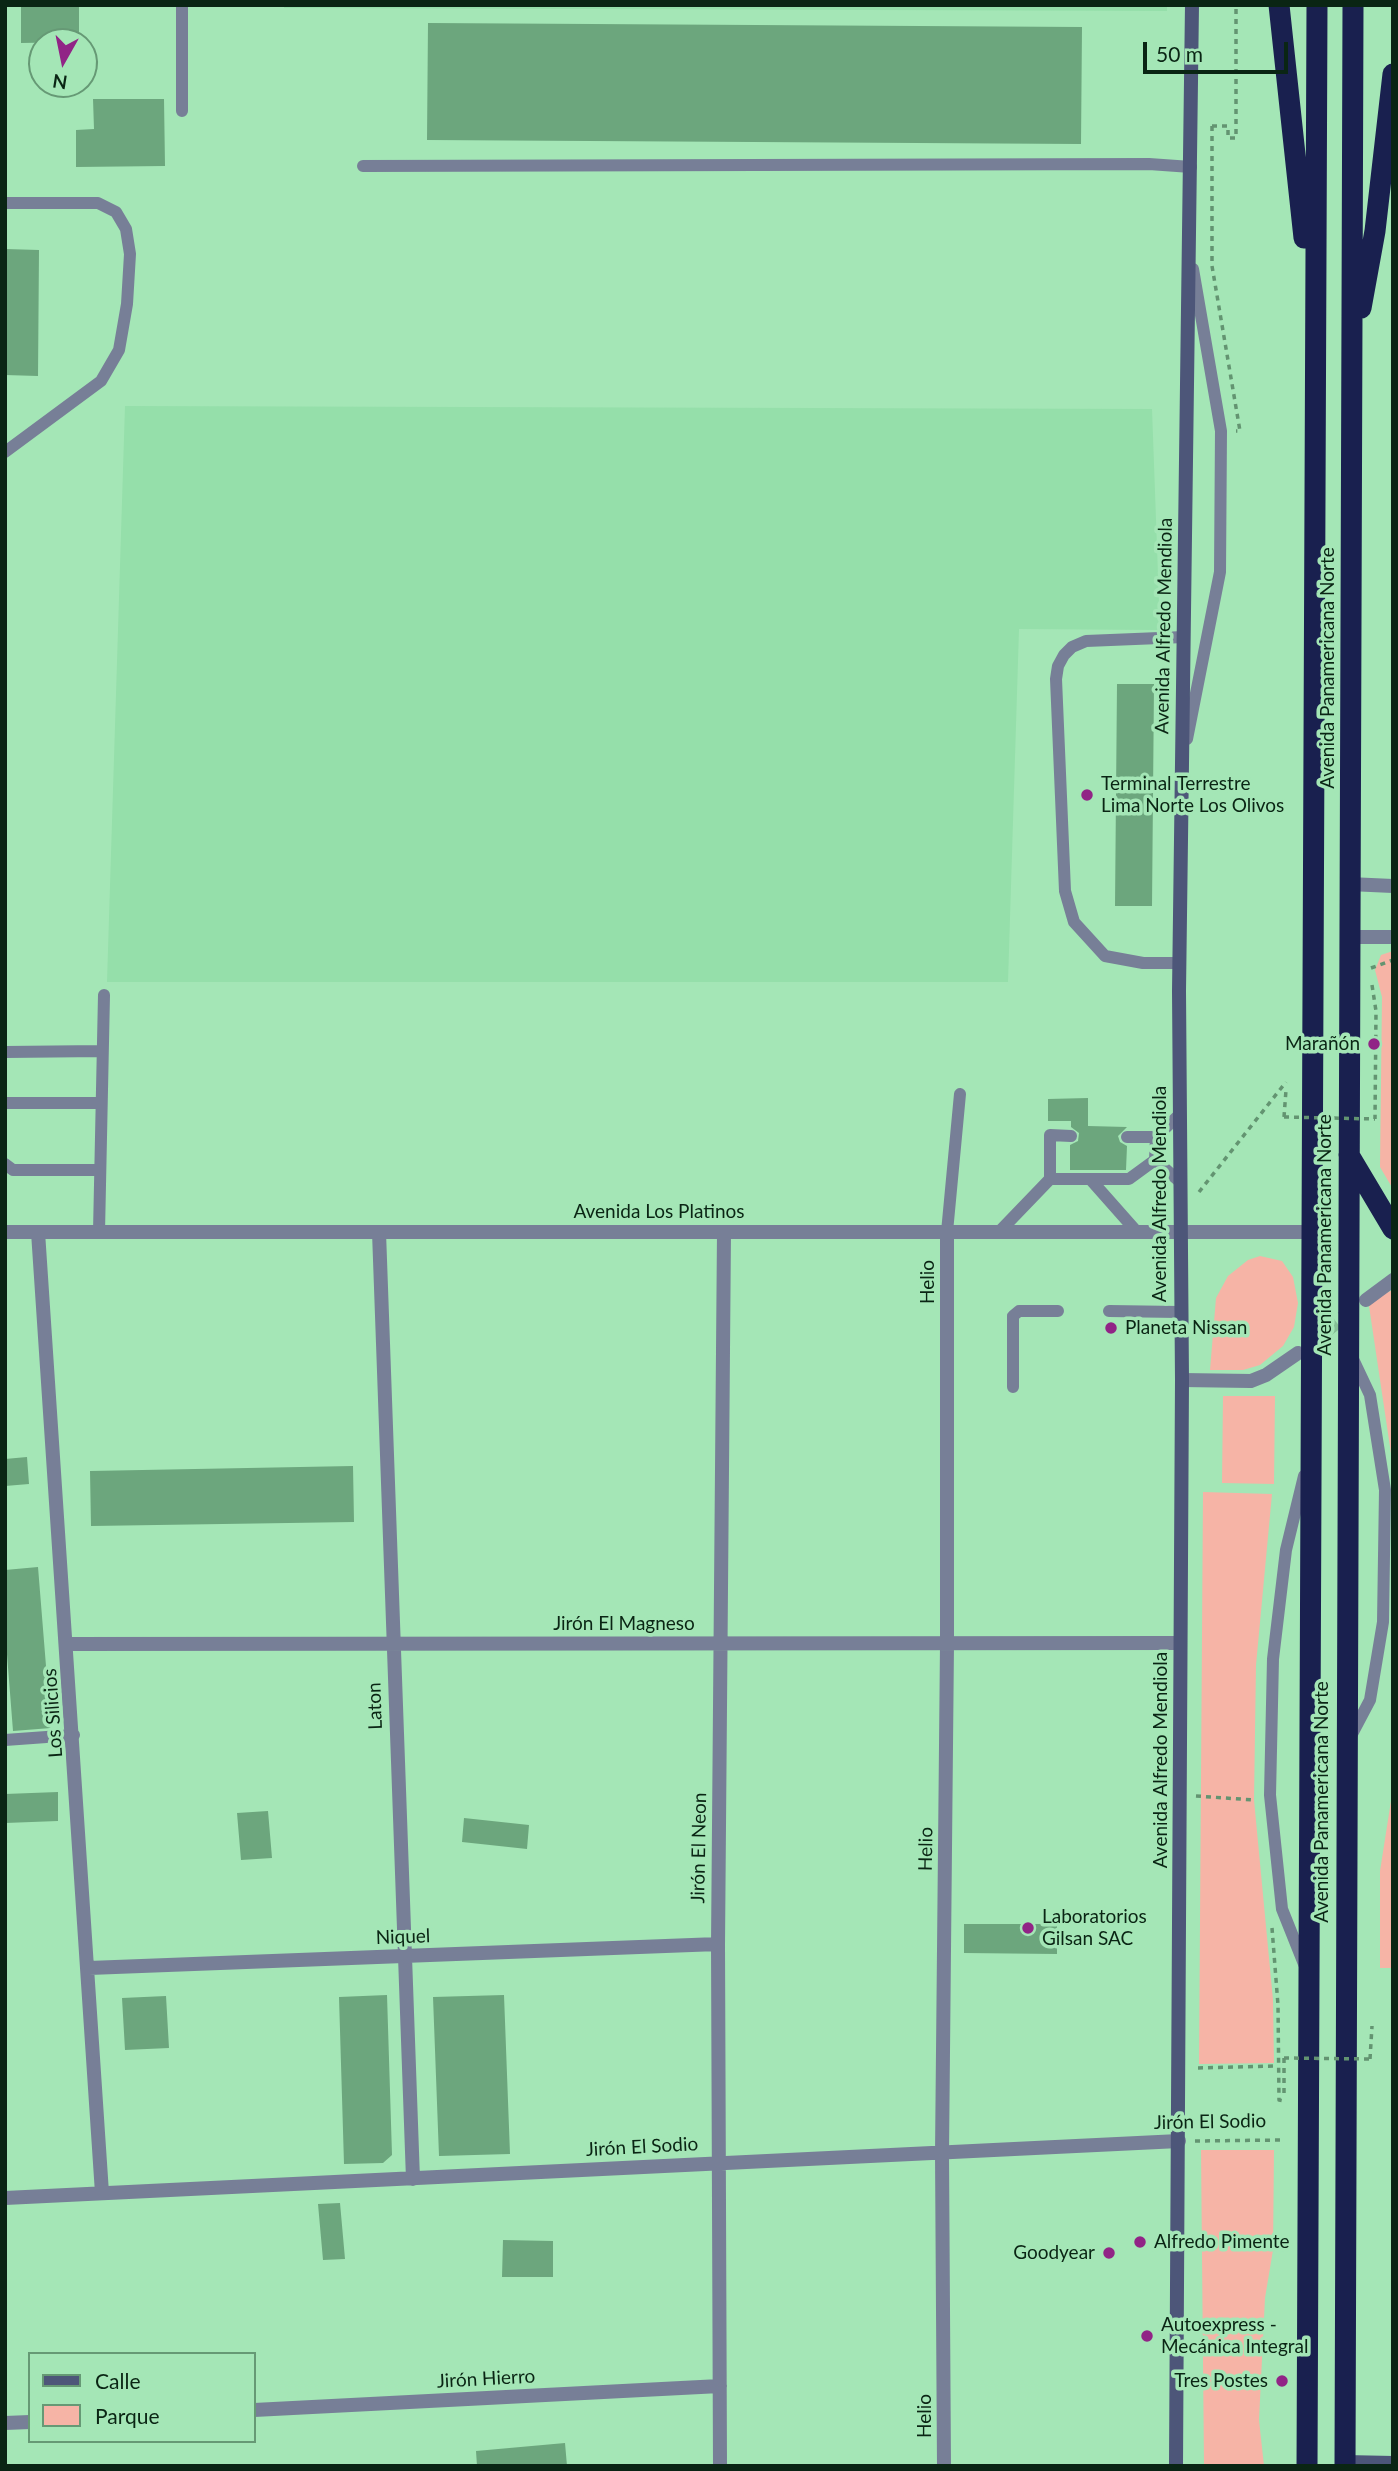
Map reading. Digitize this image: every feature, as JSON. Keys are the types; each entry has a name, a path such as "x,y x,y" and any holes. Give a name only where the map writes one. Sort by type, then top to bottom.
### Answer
{"highway":[{"path":"1279,5 1292,108 1315,366"},
{"name":"Avenida Panamericana Norte","path":"1307,2466 1317,5"},
{"name":"Avenida Panamericana Norte","path":"1345,2464 1345,1749 1353,5"},
{"path":"1352,348 1375,231 1393,74"},
{"path":"1348,1153 1393,1229"}],"main road":[{"name":"Avenida Alfredo Mendiola","path":"1176,2466 1182,1380 1178,1232 1179,962 1192,5"},
{"path":"1345,2464 1393,2463"}],"street":[{"path":"1349,884 1393,886"},
{"path":"1349,937 1393,937"},
{"name":"Avenida Los Platinos","path":"5,1231 1312,1232"},
{"name":"Los Silicios","path":"38,1231 74,1735 102,2193"},
{"name":"Jirón El Neon","path":"720,2466 717,2163 724,1231"},
{"name":"Laton","path":"379,1232 412,2179"},
{"name":"Helio","path":"944,2466 942,2153 947,1644 947,1232"},
{"path":"1366,1300 1393,1280"},
{"path":"1182,1380 1251,1381 1266,1375 1298,1353"},
{"name":"Jirón El Magneso","path":"67,1644 1180,1643"},
{"name":"Niquel","path":"89,1968 718,1944"},
{"name":"Jirón El Sodio","path":"5,2198 1179,2141"},
{"name":"Jirón Hierro","path":"256,2410 720,2386"},
{"path":"5,2423 28,2421"}],"lane":[{"path":"182,5 182,111"},
{"path":"363,166 1149,164 1191,167"},
{"path":"5,203 98,203 116,212 126,229 130,254 127,304 119,351 101,381 5,452"},
{"path":"1182,763 1220,572 1221,431 1189,248"},
{"path":"1179,962 1143,963 1105,956 1074,922 1065,891 1056,679 1058,666 1065,655 1072,647 1086,641 1184,638"},
{"path":"99,1231 104,995"},
{"path":"5,1052 102,1051"},
{"path":"947,1232 960,1094"},
{"path":"5,1103 101,1103"},
{"path":"1127,1137 1156,1137 1179,1115"},
{"path":"999,1231 1050,1179 1050,1135 1071,1136"},
{"path":"1155,1160 1156,1137"},
{"path":"1155,1160 1179,1181"},
{"path":"1050,1179 1129,1179 1155,1160"},
{"path":"5,1164 13,1170 100,1170"},
{"path":"1091,1180 1137,1232"},
{"path":"1013,1387 1013,1316 1019,1311 1058,1311"},
{"path":"1110,1311 1179,1312"},
{"path":"1345,1749 1370,1700 1384,1622 1385,1490 1370,1395 1347,1344"},
{"path":"1308,1973 1282,1909 1270,1794 1273,1659 1286,1550 1311,1448"},
{"path":"5,1738 74,1735"}],"path":[{"path":"1200,125 1228,126 1228,138 1236,138 1237,5"},
{"path":"1212,126 1212,266 1240,431"},
{"path":"1286,1090 1284,1117 1375,1119 1376,1010 1370,973 1372,965 1393,960"},
{"path":"1199,1192 1286,1082"},
{"path":"1180,1795 1260,1801"},
{"path":"1271,1918 1278,2005 1279,2100 1284,2098 1284,2058 1370,2059 1372,2026"},
{"path":"1198,2068 1277,2066"},
{"name":"Jirón El Sodio","path":"1179,2141 1282,2140"}],"shaded area":[{"path":"284,5 1167,5 1167,11 284,8"},
{"path":"125,406 1152,409 1160,630 1019,629 1008,982 107,982"}],"green space":[{"path":"1393,951 1393,1189 1380,1167 1382,997 1375,970 1381,955"},
{"path":"1260,1256 1282,1261 1293,1277 1298,1303 1294,1327 1283,1346 1260,1365 1243,1370 1210,1370 1216,1298 1228,1276 1248,1260"},
{"path":"1393,1290 1393,1467 1369,1306 1381,1295"},
{"path":"1223,1396 1275,1396 1274,1484 1222,1483"},
{"path":"1203,1492 1272,1494 1256,1665 1254,1800 1273,2000 1274,2063 1199,2064"},
{"path":"1393,1788 1393,1968 1380,1968 1380,1871"},
{"path":"1201,2150 1274,2150 1273,2250 1265,2298 1259,2420 1264,2466 1204,2466"}],"building":[{"path":"21,5 79,5 79,28 28,28 28,43 21,43"},
{"path":"428,23 1082,27 1081,144 427,140"},
{"path":"93,99 164,99 165,166 76,167 76,130 94,129"},
{"path":"5,249 39,250 38,376 5,375"},
{"path":"1117,684 1154,684 1152,906 1115,906"},
{"path":"1088,1098 1088,1126 1127,1127 1118,1136 1120,1142 1127,1146 1126,1170 1070,1170 1070,1145 1078,1141 1079,1133 1071,1127 1071,1121 1048,1121 1048,1099"},
{"path":"27,1457 29,1484 5,1486 5,1459"},
{"path":"353,1466 354,1522 91,1526 90,1471"},
{"path":"38,1567 51,1728 13,1731 5,1629 5,1570"},
{"path":"58,1792 58,1821 5,1823 5,1794"},
{"path":"268,1811 272,1858 241,1860 237,1813"},
{"path":"464,1818 529,1825 527,1849 462,1842"},
{"path":"964,1924 1057,1924 1057,1954 964,1953"},
{"path":"387,1995 392,2155 383,2163 344,2164 339,1997"},
{"path":"504,1995 510,2154 439,2156 433,1997"},
{"path":"166,1996 169,2048 125,2050 122,1998"},
{"path":"340,2203 345,2259 323,2260 318,2204"},
{"path":"503,2240 553,2241 553,2277 502,2277"},
{"path":"565,2443 567,2466 477,2466 476,2451"}],"tunnel":[{"path":"1309,1344 1351,1311"}],"place":[{"name":"Terminal Terrestre Lima Norte Los Olivos","path":"1087,795"},
{"name":"Marañón","path":"1374,1044"},
{"name":"Planeta Nissan","path":"1111,1328"},
{"name":"Laboratorios Gilsan SAC","path":"1028,1928"},
{"name":"Alfredo Pimente","path":"1140,2242"},
{"name":"Goodyear","path":"1109,2253"},
{"name":"Autoexpress - Mecánica Integral","path":"1147,2336"},
{"name":"Tres Postes","path":"1282,2381"}]}
